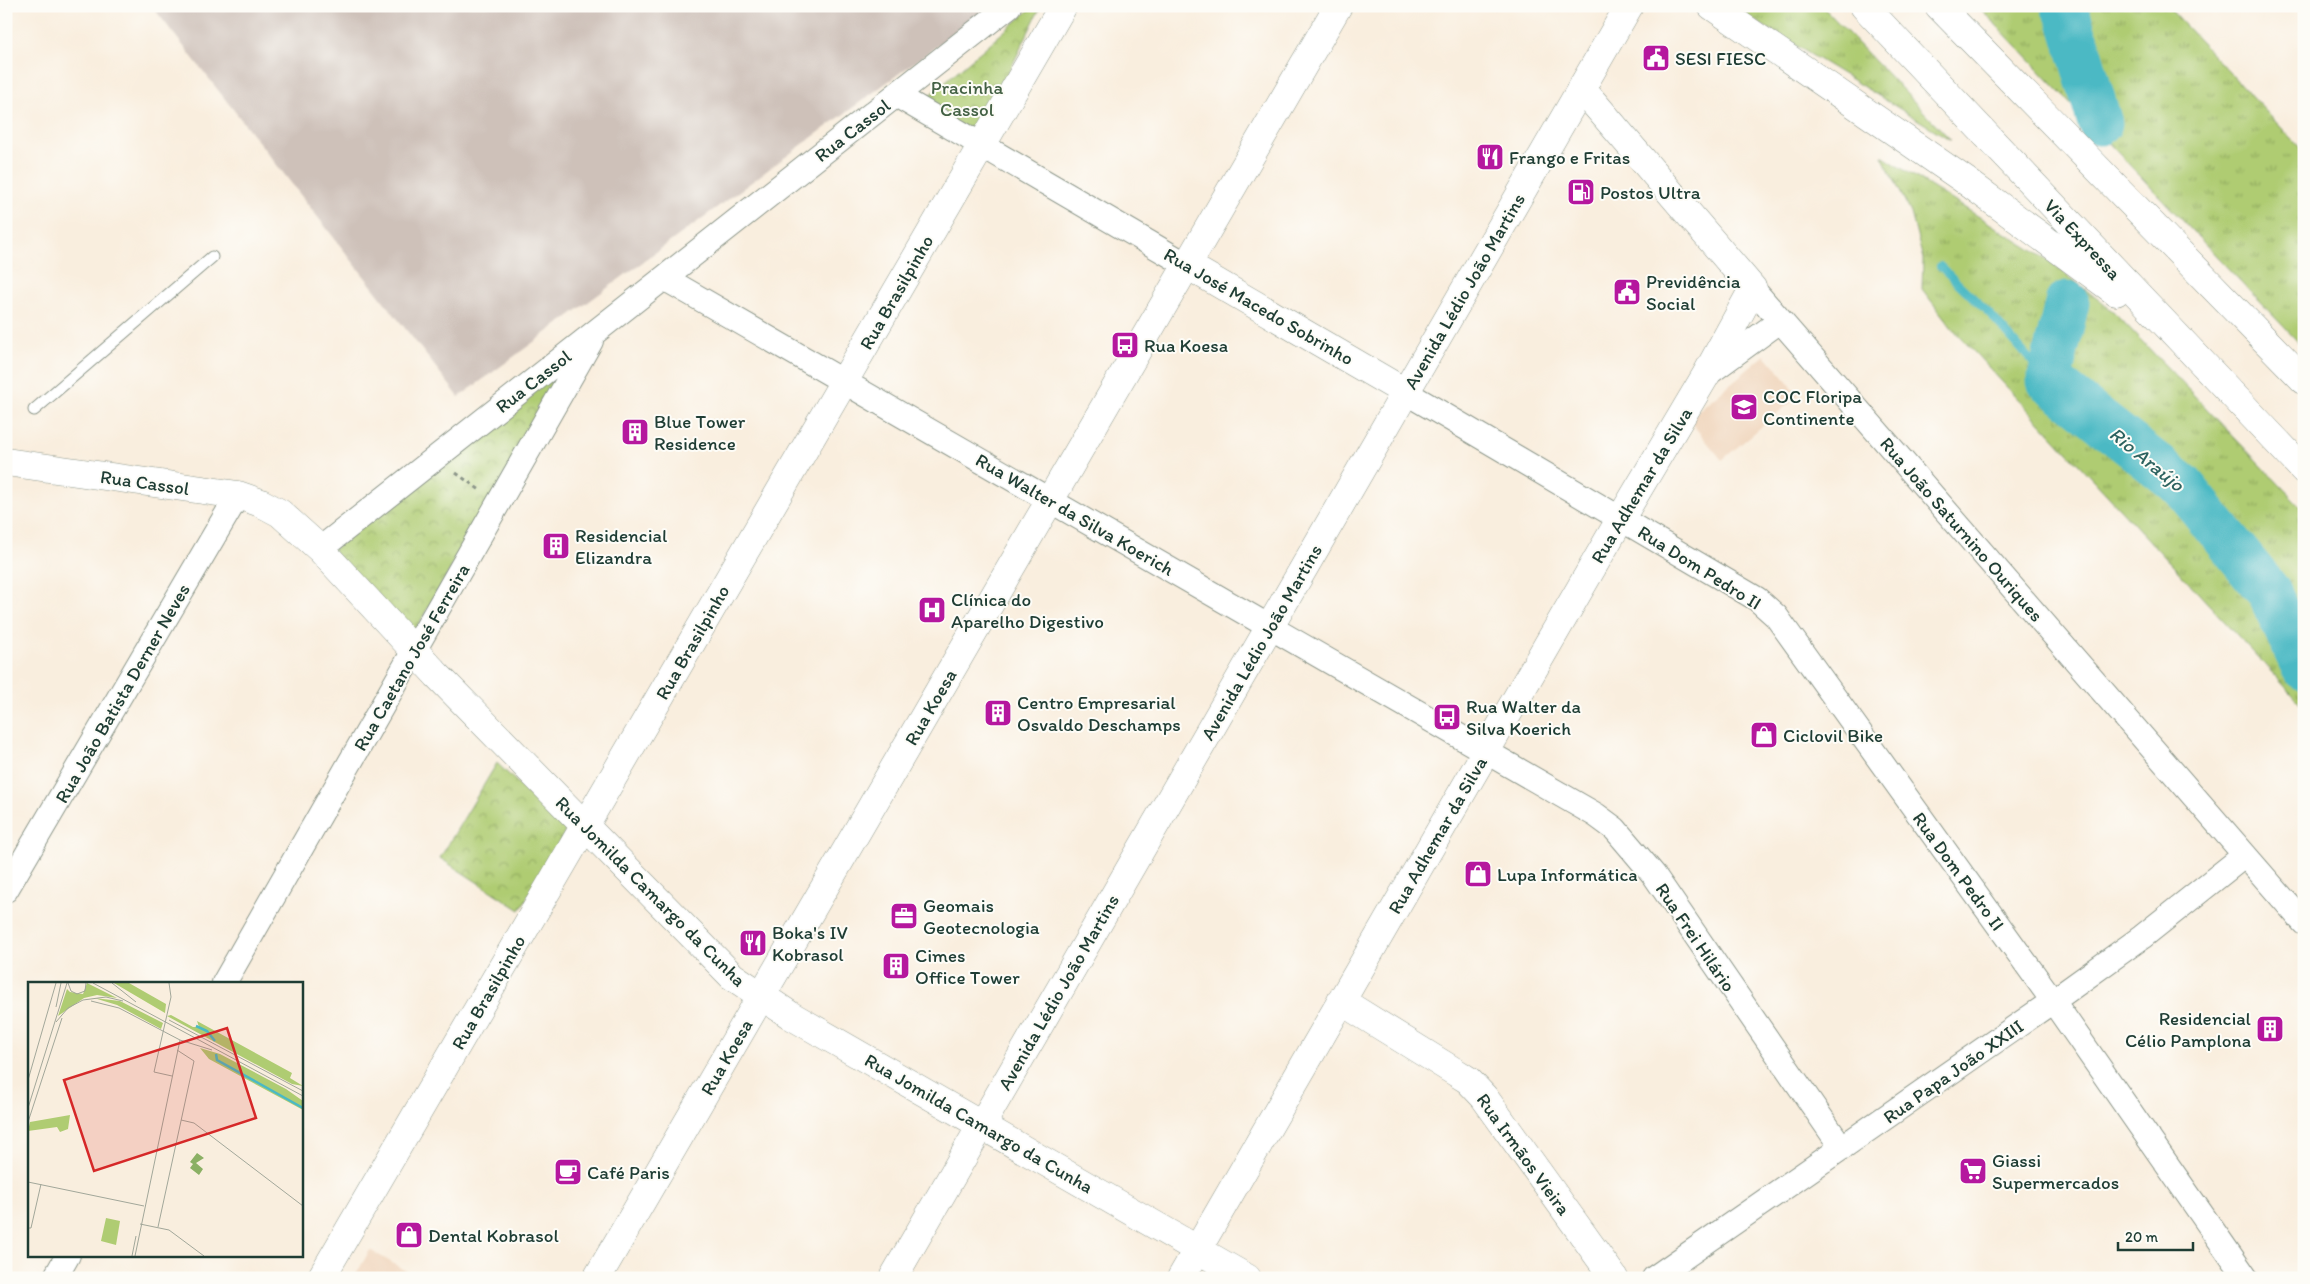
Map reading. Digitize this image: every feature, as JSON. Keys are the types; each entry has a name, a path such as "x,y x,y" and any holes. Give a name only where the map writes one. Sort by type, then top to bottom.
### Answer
{"main road":[{"name":"Rua Brasilpinho","path":"321,1278 1063,6"},
{"name":"Rua Koesa","path":"597,1278 1338,6"},
{"name":"Avenida Lédio João Martins","path":"893,1278 1629,6"},
{"path":"1712,6 1966,181 2175,336"},
{"name":"Via Expressa","path":"1864,6 2304,470"},
{"path":"1939,6 2304,380"},
{"name":"Rua João Saturnino Ouriques","path":"1581,88 1753,289"},
{"name":"Rua José Macedo Sobrinho","path":"1187,265 1405,392"},
{"name":"Rua Adhemar da Silva","path":"1181,1278 1486,750 1706,375 1753,289"},
{"name":"Rua Cassol","path":"6,462 238,495 261,503 280,513 320,549"},
{"name":"Rua Jomilda Camargo da Cunha","path":"320,549 414,651 732,976 761,996 1247,1278"},
{"name":"Rua Irmãos Vieira","path":"1341,1001 1468,1080 1484,1097 1614,1278"}],"street":[{"name":"Rua Cassol","path":"320,549 1009,6"},
{"name":"Rua José Macedo Sobrinho","path":"896,95 1187,265"},
{"name":"Rua Walter da Silva Koerich","path":"664,278 1486,750"},
{"name":"Rua João Saturnino Ouriques","path":"1753,289 2304,923"},
{"path":"1706,375 1773,326"},
{"name":"Rua Caetano José Ferreira","path":"225,982 597,331"},
{"name":"Rua José Macedo Sobrinho","path":"1405,392 1621,518"},
{"name":"Rua João Batista Derner Neves","path":"6,890 238,495"},
{"name":"Rua Dom Pedro II","path":"1621,518 1758,599 1776,616 2053,1001 2246,1278"},
{"name":"Rua Frei Hilário","path":"1486,750 1596,815 1615,829 1634,850 1654,875 1842,1148"},
{"name":"Rua Papa João XXIII","path":"1654,1278 2053,1001 2142,937 2246,855"},
{"path":"55,1278 67,1256"}],"lane":[{"path":"34,410 212,256"}],"path":[{"path":"434,459 499,502"}],"shaded area":[{"path":"152,6 991,6 459,397"},
{"name":"COC Floripa Continente","path":"1765,355 1799,395 1722,460 1688,419"},
{"path":"370,1250 418,1278 354,1278"}],"green space":[{"name":"Pracinha Cassol","path":"1034,6 1041,6 978,136 920,103"},
{"path":"1731,6 1822,6 1951,140"},
{"path":"1978,6 2167,6 2304,152 2304,348"},
{"path":"1882,156 2048,260 2114,312 2304,510 2304,707 1952,328 1922,289 1923,259 1911,213"},
{"path":"571,360 413,634 330,552"},
{"path":"497,763 566,830 520,910 440,858"}],"waterway":[{"name":"Rio Araújo","path":"2063,6 2068,14 2100,123"},
{"path":"1940,266 1990,314 2049,381"},
{"name":"Rio Araújo","path":"2067,303 2049,381 2182,485 2269,592 2304,668"}],"place":[{"name":"SESI FIESC","path":"1656,58"},
{"name":"Frango e Fritas","path":"1490,157"},
{"name":"Postos Ultra","path":"1581,192"},
{"name":"Previdência Social","path":"1627,292"},
{"name":"Rua Koesa","path":"1125,345"},
{"name":"COC Floripa Continente","path":"1744,407"},
{"name":"Blue Tower Residence","path":"635,432"},
{"name":"Residencial Elizandra","path":"556,546"},
{"name":"Clínica do Aparelho Digestivo","path":"932,610"},
{"name":"Centro Empresarial Osvaldo Deschamps","path":"998,713"},
{"name":"Rua Walter da Silva Koerich","path":"1447,717"},
{"name":"Ciclovil Bike","path":"1764,735"},
{"name":"Lupa Informática","path":"1478,874"},
{"name":"Geomais Geotecnologia","path":"904,916"},
{"name":"Boka's IV Kobrasol","path":"753,943"},
{"name":"Cimes Office Tower","path":"896,966"},
{"name":"Residencial Célio Pamplona","path":"2270,1029"},
{"name":"Giassi Supermercados","path":"1973,1171"},
{"name":"Café Paris","path":"568,1172"},
{"name":"Dental Kobrasol","path":"409,1235"}]}
